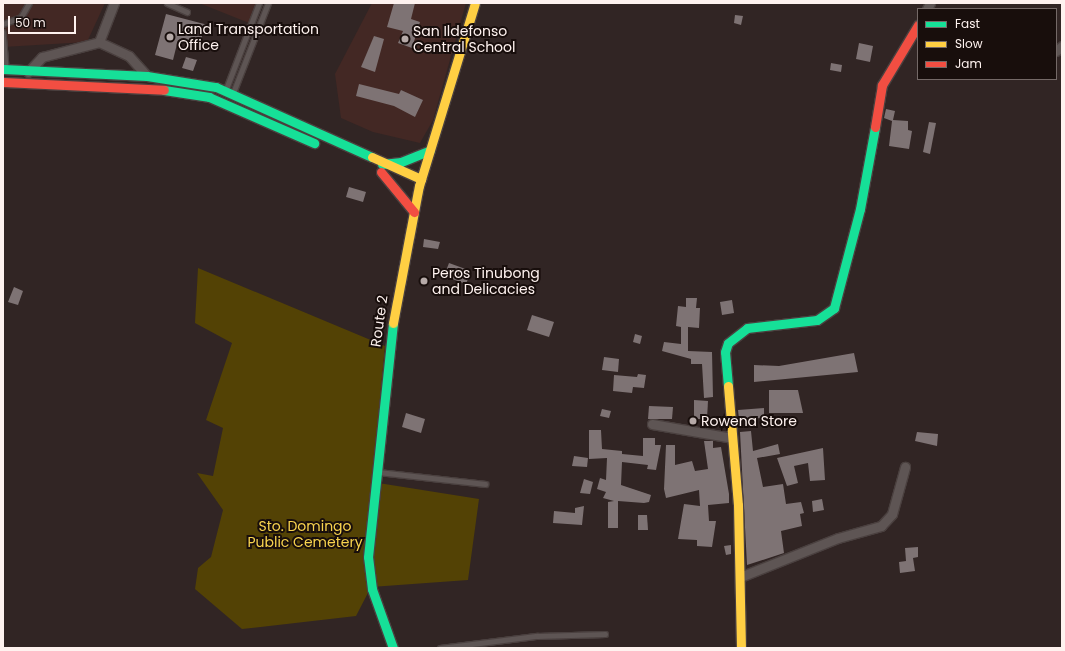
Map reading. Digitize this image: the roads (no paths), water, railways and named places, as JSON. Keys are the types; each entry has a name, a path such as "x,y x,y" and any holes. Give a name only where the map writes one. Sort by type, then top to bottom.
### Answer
{"main road":[{"name":"Route 2","path":"393,648 372,589 368,558 374,472 397,293 420,183 475,3"},
{"path":"741,648 740,577 732,438 725,352 728,342 747,328 817,320 834,308 860,209 882,85 901,48 917,26"},
{"path":"5,69 29,68 182,79 229,93 381,168 414,212"},
{"path":"5,82 151,88 224,104 420,183"},
{"path":"381,168 401,162 430,150"}],"street":[{"path":"99,42 114,3"},
{"path":"27,82 29,68 42,57 99,42 129,56 147,76"},
{"path":"652,424 732,438"},
{"path":"740,577 838,538 881,526 892,514 905,467"}],"lane":[{"path":"3,24 21,17 29,3"},
{"path":"167,3 187,12"},
{"path":"224,104 259,3"},
{"path":"224,104 268,3"},
{"path":"253,21 260,24"},
{"path":"3,32 5,82"},
{"path":"374,472 485,484"},
{"path":"440,648 537,636 605,634"}],"place":[{"name":"Land Transportation Office","path":"170,37"},
{"name":"San Ildefonso Central School","path":"405,39"},
{"name":"Peros Tinubong and Delicacies","path":"424,281"},
{"name":"Rowena Store","path":"693,421"}],"park label":[{"name":"Sto. Domingo Public Cemetery","path":"305,534"}]}
